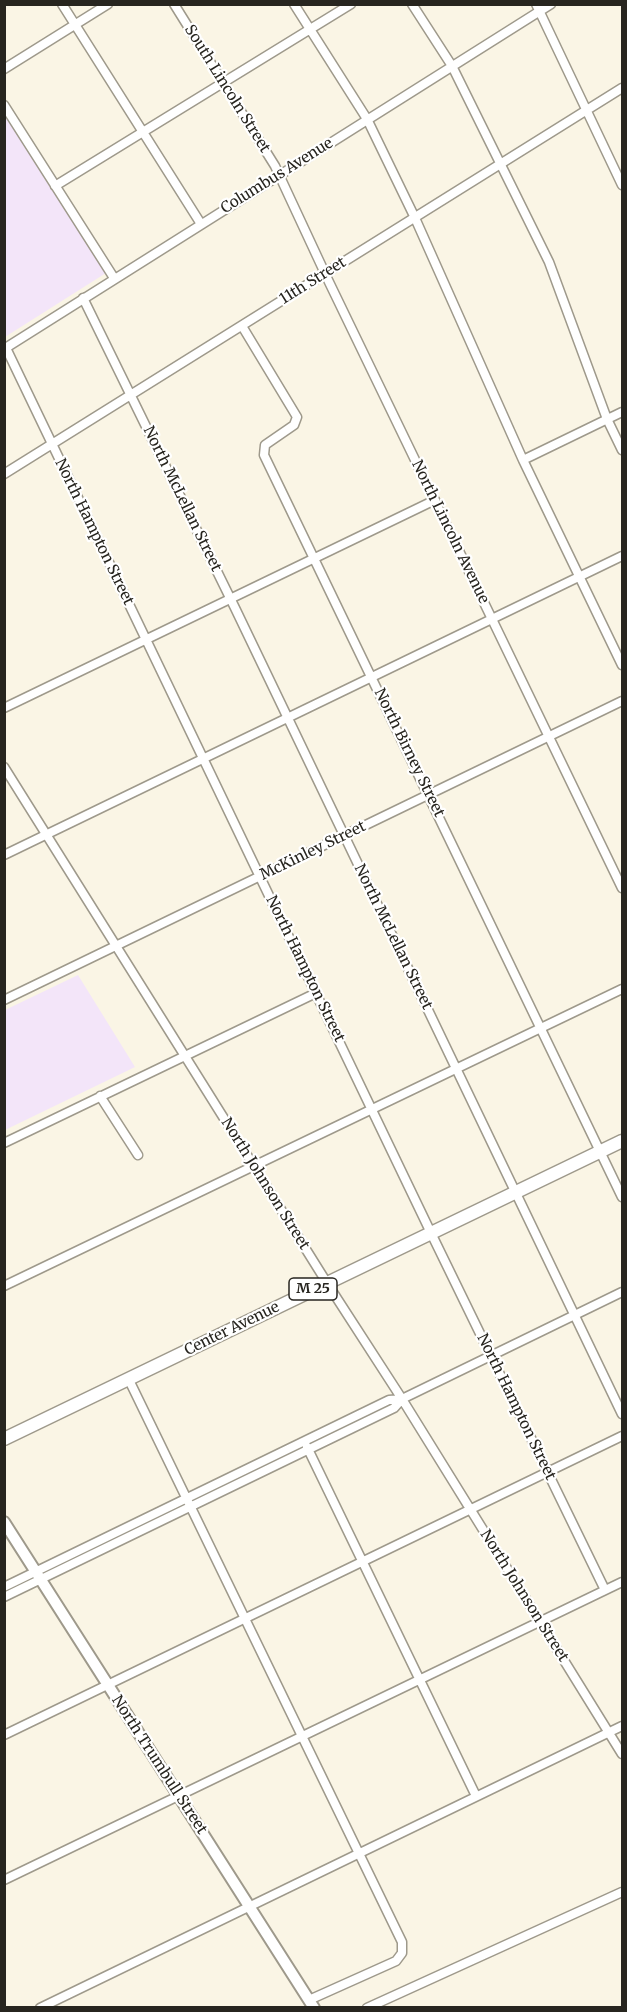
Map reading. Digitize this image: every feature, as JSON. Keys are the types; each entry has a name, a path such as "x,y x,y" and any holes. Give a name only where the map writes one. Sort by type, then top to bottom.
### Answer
{"highway":[{"name":"Center Avenue","path":"4,1439 622,1141"}],"main road":[{"name":"North Trumbull Street","path":"4,1522 312,2005"}],"street":[{"path":"62,4 201,224"},
{"path":"4,69 108,4"},
{"name":"South Lincoln Street","path":"174,4 275,166 278,175"},
{"path":"294,4 367,119 415,218 523,460 622,664"},
{"path":"55,186 351,4"},
{"path":"412,4 452,66 549,262 607,419 622,450"},
{"name":"Columbus Avenue","path":"5,348 452,66 539,8 551,4"},
{"path":"539,8 622,185"},
{"name":"11th Street","path":"4,474 622,88"},
{"path":"4,105 114,278"},
{"name":"North Lincoln Avenue","path":"278,175 622,888"},
{"name":"North McLellan Street","path":"83,298 289,719 622,1414"},
{"name":"North Birney Street","path":"242,326 297,417 294,425 265,445 264,455 622,1197"},
{"name":"North Hampton Street","path":"5,348 605,1590"},
{"path":"523,460 622,412"},
{"path":"4,708 435,500"},
{"path":"4,855 622,556"},
{"name":"McKinley Street","path":"4,1000 622,701"},
{"name":"North Johnson Street","path":"4,767 402,1399 622,1754"},
{"path":"4,1286 622,989"},
{"path":"4,1143 316,993"},
{"path":"100,1096 138,1155"},
{"path":"4,1597 39,1575 188,1498 394,1408 402,1399 622,1292"},
{"path":"129,1380 402,1942 402,1953 396,1961 312,2005"},
{"path":"4,1735 622,1436"},
{"path":"4,1587 39,1575 192,1507 306,1445"},
{"path":"306,1445 476,1796"},
{"path":"4,1880 622,1582"},
{"path":"40,2007 622,1726"},
{"path":"367,2007 622,1892"}],"shaded area":[{"path":"4,113 106,273 5,337 4,337"},
{"path":"78,975 135,1067 5,1130 5,1010"}]}
